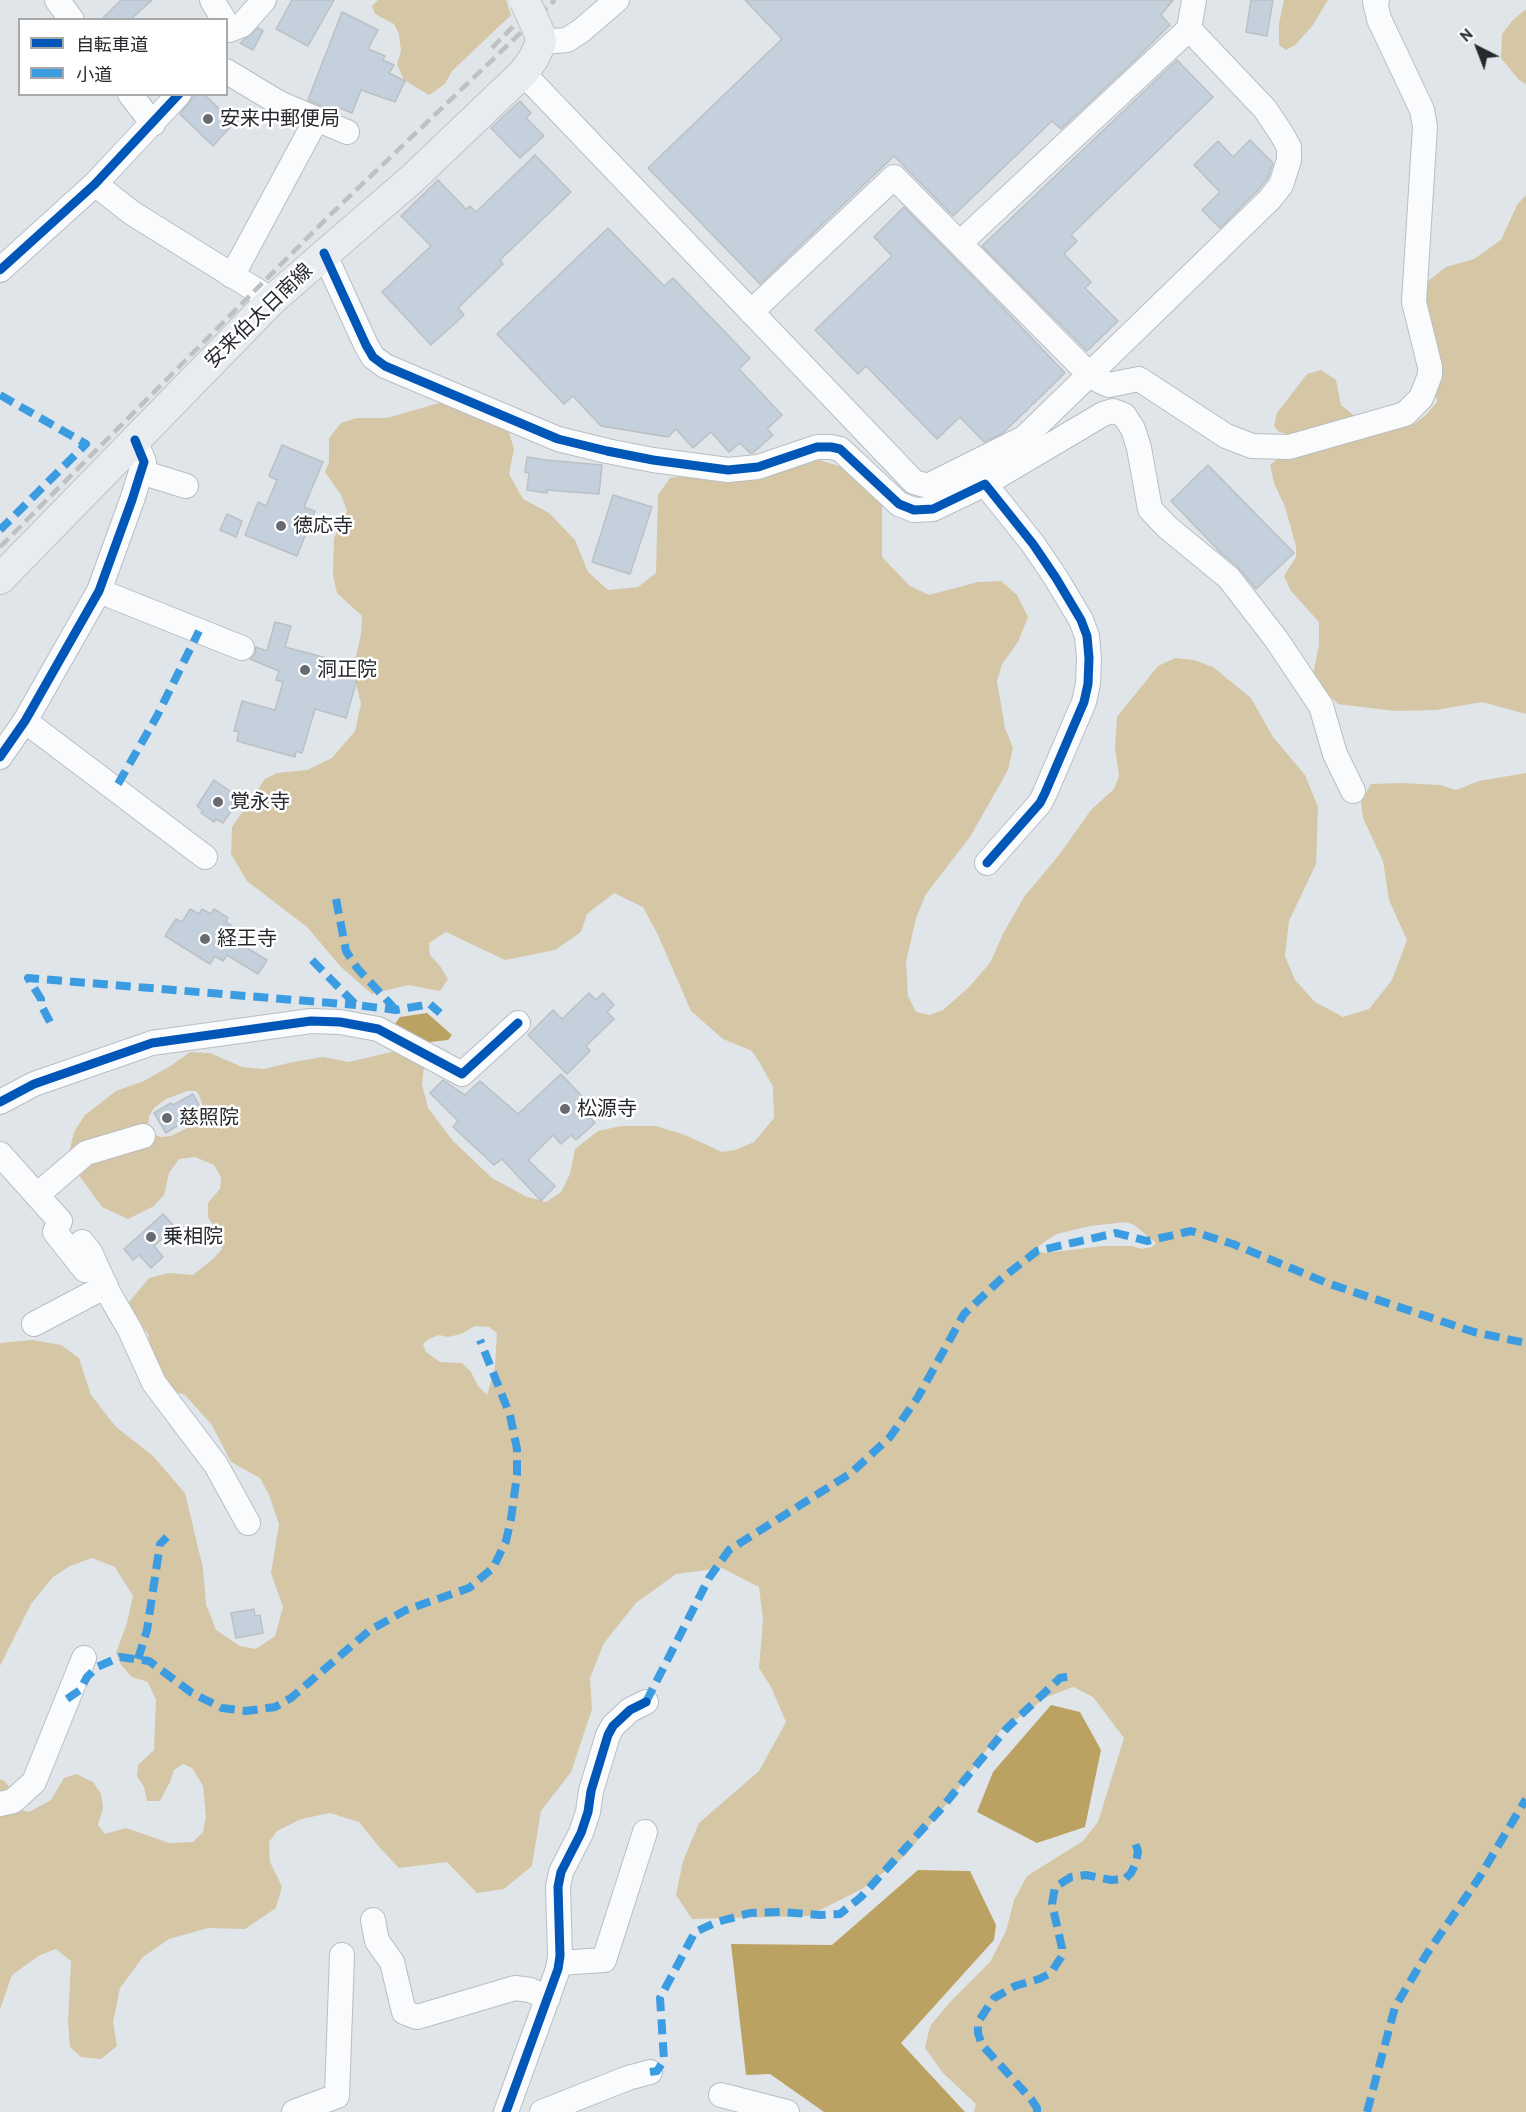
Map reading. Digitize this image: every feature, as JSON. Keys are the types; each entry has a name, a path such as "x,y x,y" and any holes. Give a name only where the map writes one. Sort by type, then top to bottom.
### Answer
{"main road":[{"path":"525,0 540,37"},
{"name":"安来伯太日南線","path":"0,579 272,300 412,178 523,73 534,58 540,37"}],"street":[{"path":"57,0 70,18"},
{"path":"212,0 221,18"},
{"path":"228,28 242,25 264,0"},
{"path":"540,37 567,40 617,0"},
{"path":"751,312 894,177 1090,375 1109,385 1139,379 1226,436 1252,446 1289,447 1405,414 1421,398 1428,383 1430,367 1414,303 1425,127 1422,110 1379,19 1375,2 1377,0"},
{"path":"960,243 1190,29 1193,1"},
{"path":"523,73 914,482 928,486 1024,438 1270,199 1281,185 1289,160 1288,147 1265,109 1190,29"},
{"path":"228,72 279,103 347,132"},
{"path":"132,96 153,124"},
{"path":"0,270 95,183 177,96"},
{"path":"232,276 316,120"},
{"path":"95,183 132,213 272,300"},
{"path":"324,253 366,345 373,357 385,366 558,439 607,452 728,470 758,467 817,447 831,447 840,450 899,504 914,510 933,509 985,484 1102,414 1113,411 1124,415 1133,429 1139,448 1150,509 1167,527 1230,578 1276,639 1321,706 1335,754 1353,790"},
{"path":"0,757 25,721 99,591 144,462 135,440"},
{"path":"141,472 186,486"},
{"path":"985,484 1033,544 1056,578 1081,620 1087,636 1089,658 1088,684 1084,702 1045,793 1040,803 987,863"},
{"path":"99,591 242,648"},
{"path":"25,721 205,857"},
{"path":"0,1102 34,1084 152,1043 311,1021 340,1022 378,1029 462,1074 518,1023"},
{"path":"37,1195 87,1153 143,1136"},
{"path":"0,1154 60,1221 55,1232 102,1287 130,1330 154,1383 216,1465 248,1523"},
{"path":"82,1242 90,1252 102,1287"},
{"path":"34,1324 102,1287"},
{"path":"0,1804 13,1801 34,1782 84,1658"},
{"path":"506,2112 560,1964 558,1887 561,1872 581,1833 608,1735 613,1726 630,1710 646,1702"},
{"path":"560,1964 604,1960 645,1832"},
{"path":"373,1920 377,1941 392,1962 404,2012 417,2017 515,1988 530,1990 548,1998"},
{"path":"294,2112 337,2097 342,1955"},
{"path":"559,2110 628,2078 650,2072"},
{"path":"721,2095 787,2112"}],"shaded area":[{"path":"378,0 506,0 511,15 452,71 445,84 429,95 404,80 397,64 401,51 399,34 394,24 375,14 372,6"},
{"path":"1284,0 1328,0 1313,25 1295,45 1286,50 1279,45 1279,24"},
{"path":"1526,9 1526,84 1519,80 1501,58 1502,34"},
{"path":"1526,195 1526,714 1482,702 1436,710 1395,711 1338,704 1312,679 1319,645 1319,622 1291,591 1284,576 1296,557 1296,546 1270,465 1302,438 1279,432 1274,426 1277,413 1307,374 1321,370 1336,380 1341,405 1357,418 1391,431 1414,424 1426,415 1437,402 1419,288 1446,267 1474,259 1501,240 1517,205"},
{"path":"446,401 507,426 514,449 509,474 523,499 549,513 575,540 588,572 608,590 638,587 656,573 658,495 670,478 683,476 712,481 757,477 819,460 839,466 882,497 882,557 910,586 929,595 978,582 1001,581 1017,595 1028,617 1018,642 1002,664 997,681 1005,728 1013,748 1008,770 970,837 926,894 916,918 906,962 908,996 916,1012 930,1015 943,1010 969,987 990,963 1024,897 1059,855 1091,810 1114,789 1119,776 1115,747 1117,717 1158,666 1175,658 1194,660 1213,667 1251,698 1273,737 1305,775 1318,807 1316,864 1289,921 1285,956 1295,980 1315,1002 1343,1017 1369,1009 1392,980 1407,940 1389,900 1383,861 1363,818 1361,802 1371,784 1440,785 1456,790 1479,781 1526,773 1526,2112 974,2112 976,2104 943,2073 925,2048 930,2026 990,1962 1006,1931 1014,1900 1027,1876 1083,1841 1098,1822 1124,1738 1093,1697 1073,1687 1047,1697 1000,1731 953,1796 905,1856 862,1889 808,1916 692,1919 676,1895 683,1861 699,1823 759,1771 786,1722 771,1687 759,1668 763,1620 759,1587 722,1568 676,1574 636,1603 604,1643 590,1678 592,1709 571,1772 541,1811 532,1866 504,1889 477,1893 447,1862 399,1868 359,1822 330,1813 301,1819 277,1831 269,1842 270,1862 282,1887 276,1908 245,1929 208,1928 169,1939 143,1957 120,1988 113,2022 117,2046 101,2059 81,2057 70,2047 68,2022 71,1961 56,1949 40,1955 12,1975 0,2009 0,1779 5,1781 11,1790 12,1808 29,1812 51,1800 64,1778 76,1774 93,1782 101,1794 103,1808 98,1825 105,1834 126,1828 169,1843 193,1842 203,1832 206,1817 203,1786 192,1768 183,1764 174,1770 160,1801 147,1801 144,1787 137,1776 138,1765 154,1750 156,1700 148,1682 132,1677 121,1665 116,1653 127,1623 133,1596 115,1567 92,1558 70,1566 53,1577 31,1604 0,1666 0,1343 32,1340 61,1345 79,1358 91,1395 116,1427 152,1455 185,1493 203,1568 206,1604 216,1630 240,1646 256,1649 275,1636 283,1607 271,1573 279,1524 269,1495 260,1478 231,1462 212,1425 185,1395 166,1389 153,1372 148,1334 135,1318 129,1302 149,1278 169,1273 193,1275 222,1249 218,1233 208,1217 208,1203 220,1189 221,1177 214,1165 195,1157 179,1159 169,1173 164,1195 154,1206 128,1219 102,1207 81,1178 69,1153 74,1132 85,1115 116,1091 144,1081 190,1052 210,1053 242,1067 264,1069 323,1057 349,1062 391,1052 410,1054 424,1067 422,1084 428,1108 453,1141 492,1178 527,1197 546,1202 561,1192 570,1174 575,1149 598,1131 621,1126 656,1126 685,1135 722,1152 735,1150 754,1142 774,1118 773,1087 760,1063 752,1051 723,1039 691,1011 658,935 643,907 614,893 587,914 581,932 555,950 505,960 446,932 429,943 430,955 448,979 440,991 408,985 372,994 341,967 307,927 247,881 231,854 232,827 265,779 277,773 307,770 332,758 355,731 361,704 353,670 361,634 362,616 337,593 333,575 334,538 347,511 341,495 325,472 329,462 329,438 341,423 357,418 387,418","holes":["187,1091 196,1091 206,1114 193,1125 171,1136 161,1137 153,1134 148,1126 149,1116 154,1108 166,1099","1126,1222 1134,1225 1156,1243 1152,1247 1142,1249 1131,1246 1103,1246 1045,1253 1034,1250 1057,1234 1090,1226","475,1326 489,1327 497,1333 495,1367 487,1395 462,1363 440,1362 426,1352 423,1344 439,1335 448,1337 461,1334"]},
{"path":"427,1013 452,1035 448,1040 421,1043 397,1030 395,1024 400,1017"},
{"path":"1051,1705 1080,1712 1101,1750 1085,1827 1037,1843 977,1812 993,1772"},
{"path":"918,1870 970,1871 996,1925 994,1940 901,2043 965,2112 824,2112 770,2074 746,2075 731,1944 832,1945"}],"building":[{"path":"121,0 152,0 132,18 103,18"},
{"path":"292,0 334,0 308,46 276,29"},
{"path":"745,0 1173,0 1161,15 1170,25 1136,59 1061,129 1052,121 953,216 894,156 760,284 648,168 782,39"},
{"path":"1251,0 1273,0 1267,36 1246,32"},
{"path":"342,12 378,30 368,49 385,56 383,60 394,65 389,73 405,81 395,102 361,90 352,113 340,108 338,113 308,100"},
{"path":"258,28 263,31 253,50 240,43"},
{"path":"1177,60 1213,97 1071,235 1077,241 1064,254 1091,282 1085,288 1118,321 1087,351 982,246"},
{"path":"194,96 206,96 234,123 213,146 180,114"},
{"path":"520,101 531,113 526,118 544,136 520,158 491,128"},
{"path":"1250,140 1273,163 1268,178 1220,228 1202,210 1220,192 1194,165 1218,141 1233,157"},
{"path":"535,155 571,192 500,260 503,264 458,308 464,315 431,345 382,292 431,246 401,216 438,180 466,209 470,206 476,212"},
{"path":"904,207 1065,373 1003,433 984,442 960,417 937,439 866,366 858,374 815,330 892,256 874,237"},
{"path":"608,228 664,286 673,278 750,358 739,369 782,415 767,429 773,435 753,453 750,453 740,443 729,452 711,432 693,448 676,429 668,437 601,426 573,396 564,404 497,334"},
{"path":"282,445 323,462 304,507 315,511 297,556 245,535 258,502 266,506 277,480 269,476"},
{"path":"527,457 602,465 599,494 547,490 547,493 527,490 529,473 525,472"},
{"path":"1208,465 1294,553 1256,589 1238,567 1221,553 1171,501"},
{"path":"613,495 652,507 630,574 592,562"},
{"path":"227,514 242,521 236,537 220,530"},
{"path":"275,622 291,626 285,647 334,660 332,668 358,676 346,718 315,709 302,753 296,751 295,757 237,741 239,732 234,731 242,701 275,710 283,682 276,680 279,671 250,659 255,654 256,647 267,651"},
{"name":"覚永寺","path":"214,780 240,798 223,823 216,819 214,822 201,813 203,811 197,806"},
{"name":"経王寺","path":"190,909 199,914 202,909 211,914 214,909 228,918 226,922 244,934 239,943 267,960 258,974 227,955 223,961 215,956 210,964 165,936 176,919 182,922"},
{"path":"589,993 596,1000 603,993 614,1005 607,1012 614,1019 586,1046 590,1051 567,1074 528,1035 553,1010 562,1019"},
{"path":"561,1074 597,1112 591,1118 595,1123 576,1140 571,1135 561,1144 553,1135 528,1160 555,1186 541,1201 502,1159 494,1165 453,1127 458,1121 430,1093 443,1080 465,1095 480,1081 518,1114"},
{"path":"193,1094 202,1110 166,1133 154,1113"},
{"name":"乗相院","path":"163,1214 175,1227 154,1246 163,1257 151,1268 139,1255 133,1260 124,1249"},
{"path":"254,1609 255,1616 260,1615 263,1633 236,1638 231,1613"}],"railway":[{"path":"492,48 539,0"},
{"path":"0,547 331,214 555,0"}],"marked path":[{"path":"0,395 86,444 0,530"},
{"path":"118,784 157,716 199,631"},
{"path":"336,899 346,951 357,968 396,1010"},
{"path":"312,960 356,1005 396,1010 430,1004 440,1013"},
{"path":"50,1022 41,1005 41,999 28,978 356,1005"},
{"path":"646,1702 709,1578 729,1550 851,1473 890,1437 918,1397 964,1314 1001,1279 1037,1251 1116,1233 1147,1241 1191,1231 1233,1244 1327,1283 1474,1332 1526,1343"},
{"path":"67,1699 80,1690 87,1677 97,1667 120,1657 149,1661 192,1693 222,1708 246,1711 275,1707 291,1698 370,1630 406,1610 469,1588 493,1568 506,1541 511,1519 517,1475 517,1449 510,1415 480,1340"},
{"path":"138,1659 147,1630 160,1544 167,1537"},
{"path":"650,2072 657,2071 664,2060 660,1998 695,1932 717,1922 750,1913 840,1914 861,1897 940,1810 1006,1729 1060,1678 1072,1676"},
{"path":"1367,2112 1395,2007 1426,1955 1479,1878 1526,1799"},
{"path":"1037,2112 1031,2099 982,2045 978,2033 978,2022 994,1998 1015,1986 1051,1973 1062,1956 1052,1904 1055,1887 1071,1877 1086,1875 1111,1880 1125,1879 1136,1863 1138,1851 1133,1837"}],"cycle path":[{"path":"0,270 95,184 177,96"},
{"path":"324,253 373,357 385,366 558,439 653,460 728,470 758,467 817,447 831,447 840,449 899,504 914,510 933,509 985,484 1033,544 1056,578 1081,620 1087,636 1089,658 1088,684 1084,702 1045,793 1040,803 987,863"},
{"path":"0,757 25,721 99,591 144,462 135,440"},
{"path":"0,1102 34,1084 152,1043 311,1021 340,1022 378,1029 462,1074 518,1023"},
{"path":"506,2112 558,1969 560,1956 558,1887 561,1872 581,1833 608,1735 613,1726 630,1710 646,1702"}],"place":[{"name":"安来中郵便局","path":"208,119"},
{"name":"徳応寺","path":"281,526"},
{"name":"洞正院","path":"305,670"},
{"name":"覚永寺","path":"218,802"},
{"name":"経王寺","path":"205,939"},
{"name":"松源寺","path":"565,1109"},
{"name":"慈照院","path":"167,1118"},
{"name":"乗相院","path":"151,1237"}]}
